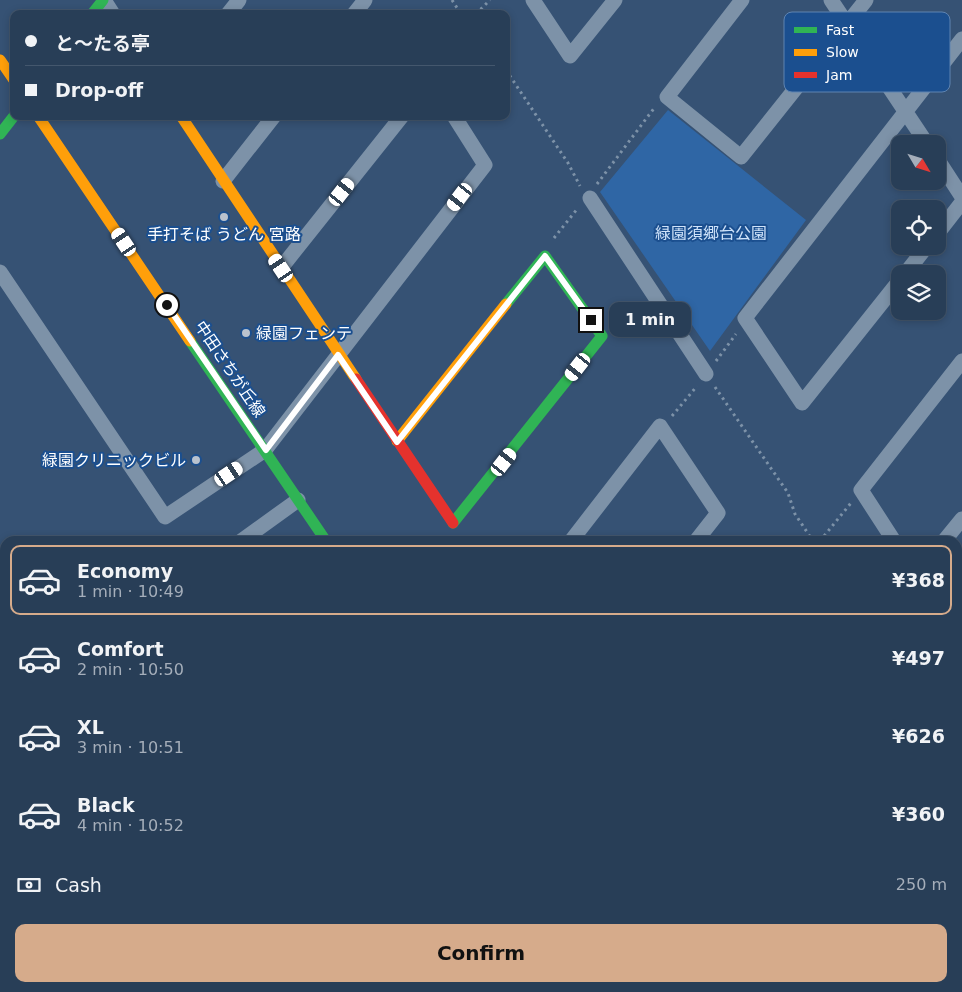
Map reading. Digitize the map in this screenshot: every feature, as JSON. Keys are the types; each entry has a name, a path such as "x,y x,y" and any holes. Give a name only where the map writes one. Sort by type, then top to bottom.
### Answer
{"street":[{"path":"95,10 103,0"},
{"path":"357,10 365,0"},
{"path":"533,0 570,56 615,0"},
{"path":"742,0 667,97 741,157 793,92"},
{"path":"831,0 840,12"},
{"path":"857,12 866,0"},
{"path":"950,55 962,39"},
{"path":"0,60 10,74"},
{"path":"893,92 920,135"},
{"path":"891,291 802,403 745,318 921,92"},
{"path":"0,134 11,120"},
{"name":"中田さちが丘線","path":"41,120 323,536"},
{"path":"184,120 338,355 397,442 454,524 602,336 545,256 397,442"},
{"path":"223,181 271,120"},
{"path":"281,268 399,120"},
{"path":"0,272 164,517 266,450 485,165 457,120"},
{"path":"946,172 962,197"},
{"path":"590,198 708,372"},
{"path":"946,223 962,202"},
{"path":"912,265 920,255"},
{"path":"891,536 861,490 962,361"},
{"path":"575,536 660,426 718,513 700,536"},
{"path":"248,536 298,500"},
{"path":"948,536 962,519"}],"path":[{"path":"480,10 490,0"},
{"path":"510,76 568,163 576,182 590,198"},
{"path":"545,256 551,242 580,206 590,198 598,182 656,105 667,97"},
{"path":"670,419 738,332"},
{"path":"708,372 788,493 795,514 810,536"},
{"path":"824,536 854,500"}],"green space":[{"name":"緑園須郷台公園","path":"668,110 806,220 710,351 600,192"}],"traffic: fast":[{"path":"95,10 103,0"},
{"path":"0,134 11,120"},
{"path":"453,523 602,336 545,256 506,304"},
{"path":"190,341 323,536"}],"traffic: slow":[{"path":"0,60 10,74"},
{"path":"41,120 190,341"},
{"path":"184,120 356,379"},
{"path":"397,441 506,304"}],"traffic: jam":[{"path":"356,379 453,523"}],"place":[{"name":"手打そば うどん 宮路","path":"224,217"},
{"name":"緑園フェンテ","path":"246,333"},
{"name":"緑園クリニックビル","path":"196,460"}],"route":[{"path":"167,305 266,450 338,355 397,442 545,256 591,320"}]}
